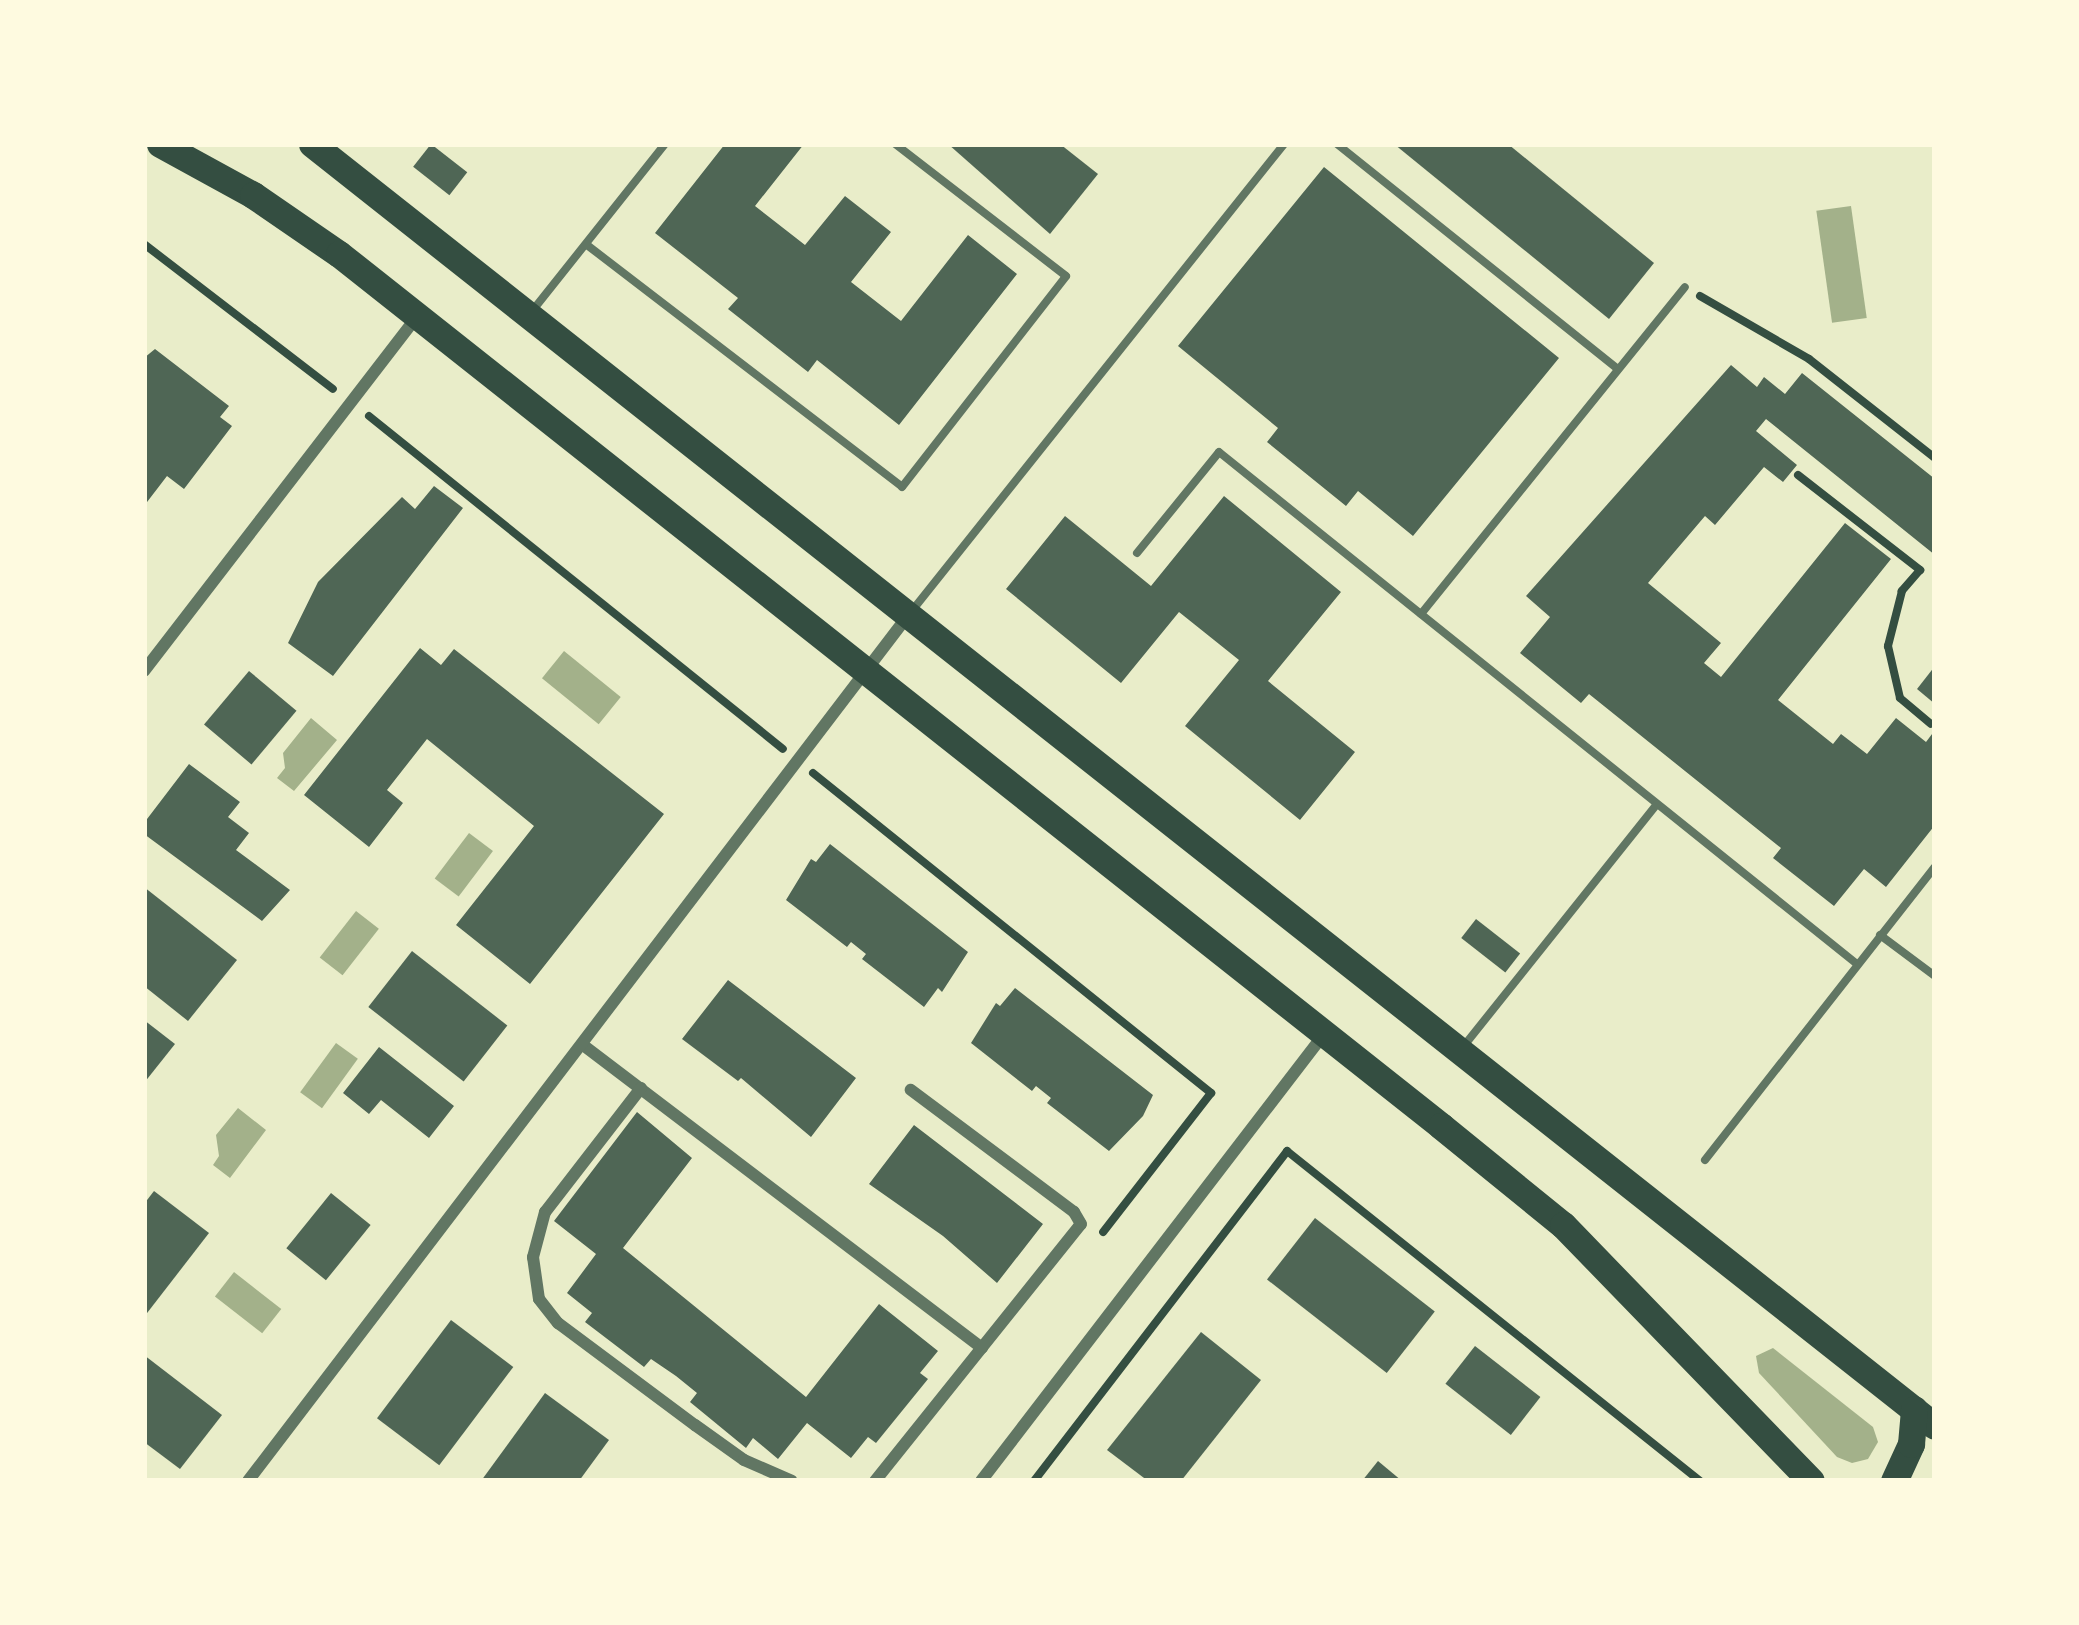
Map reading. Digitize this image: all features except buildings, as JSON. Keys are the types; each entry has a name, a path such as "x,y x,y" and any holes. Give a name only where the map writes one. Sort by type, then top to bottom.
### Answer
{"main road":[{"path":"160,144 253,195 417,317 1563,1225 1811,1481"},
{"path":"311,144 1924,1418 1894,1481"}],"street":[{"path":"144,671 417,317"},
{"path":"248,1481 907,617"},
{"path":"981,1481 1324,1034"},
{"path":"583,1045 982,1348"},
{"path":"641,1088 544,1212 533,1257 539,1299 558,1323 744,1460 792,1481"},
{"path":"875,1481 1081,1224 1074,1212 911,1090"}],"lane":[{"path":"528,316 665,144"},
{"path":"587,245 902,487 1066,276 895,144"},
{"path":"907,617 1284,144"},
{"path":"1337,144 1618,369"},
{"path":"1421,614 1685,287"},
{"path":"1137,553 1219,452 1857,964"},
{"path":"1458,1053 1656,805"},
{"path":"1705,1160 1935,866"},
{"path":"1880,935 1935,976"}],"path":[{"path":"144,244 351,403 1211,1093"},
{"path":"1685,287 1808,359 1935,458"},
{"path":"1798,475 1920,570 1902,591 1888,646 1900,698 1931,724"},
{"path":"1034,1481 1287,1151 1700,1481"}],"shaded area":[{"path":"1851,206 1867,318 1832,323 1816,211"},
{"path":"564,651 621,697 599,724 542,678"},
{"path":"311,718 337,740 294,791 277,778 285,768 283,753"},
{"path":"469,833 493,851 459,897 435,879"},
{"path":"356,911 379,929 343,975 320,957"},
{"path":"336,1043 358,1059 322,1108 300,1092"},
{"path":"238,1108 266,1130 230,1178 213,1165 219,1156 216,1135"},
{"path":"234,1272 281,1309 262,1333 215,1296"},
{"path":"1773,1348 1873,1427 1878,1442 1868,1459 1852,1463 1837,1457 1759,1373 1756,1356"}]}
